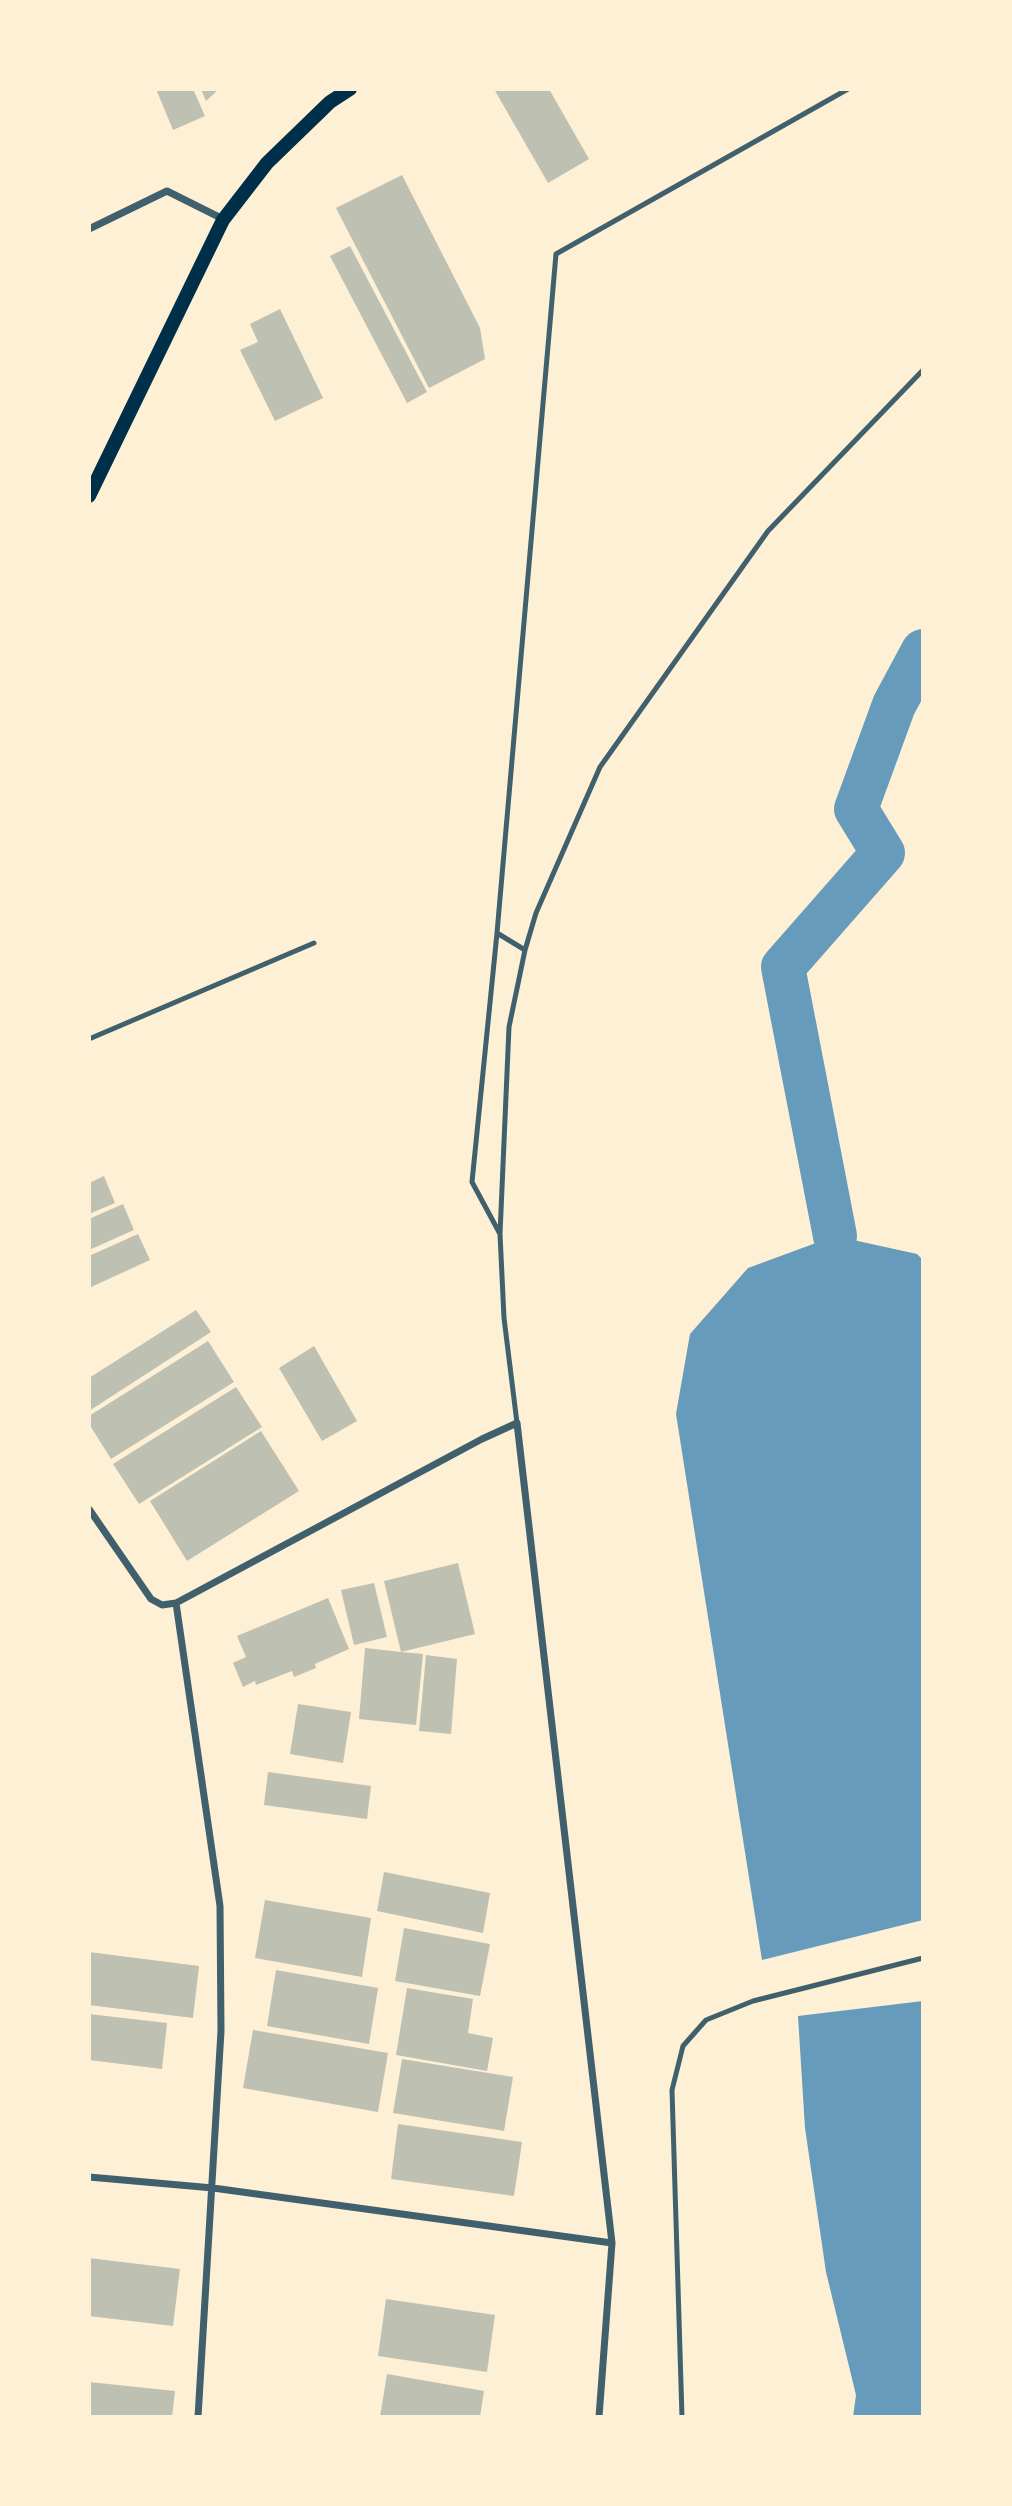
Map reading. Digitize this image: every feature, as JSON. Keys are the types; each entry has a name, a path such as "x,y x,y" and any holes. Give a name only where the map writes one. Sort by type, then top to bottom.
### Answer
{"main road":[{"path":"89,496 223,220 267,163 330,102 349,89"}],"street":[{"path":"89,229 167,191 223,220"},
{"path":"89,1509 151,1599 162,1605 176,1604 482,1439 517,1423 612,2243 599,2417"},
{"path":"176,1604 220,1906 221,2031 198,2417"},
{"path":"89,2177 213,2188 612,2243"}],"lane":[{"path":"500,1234 472,1182 556,254 848,89"},
{"path":"517,1423 504,1318 500,1234 509,1027 525,950 536,913 600,767 768,531 923,370"},
{"path":"496,933 525,950"},
{"path":"89,1039 314,943"},
{"path":"682,2417 673,2091 683,2046 706,2020 752,2001 923,1958"}],"water":[{"path":"835,1236 917,1254 923,1260 923,1920 762,1960 676,1414 690,1334 748,1268"},
{"path":"923,2001 923,2417 853,2417 856,2395 826,2272 805,2128 798,2016"}],"building":[{"path":"156,89 193,89 205,116 173,130"},
{"path":"201,89 219,89 206,101"},
{"path":"494,89 549,89 589,159 548,183"},
{"path":"402,175 480,328 485,359 429,388 336,208"},
{"path":"350,246 427,392 407,403 330,256"},
{"path":"280,309 323,398 275,421 240,350 258,342 250,324"},
{"path":"104,1176 115,1203 89,1214 89,1183"},
{"path":"123,1204 134,1230 89,1250 89,1219"},
{"path":"138,1234 150,1260 89,1288 89,1256"},
{"path":"196,1310 211,1332 89,1411 89,1378"},
{"path":"208,1341 234,1382 111,1459 89,1424 89,1416"},
{"path":"314,1346 357,1421 322,1441 279,1368"},
{"path":"236,1387 262,1427 139,1504 113,1464"},
{"path":"261,1431 299,1491 187,1561 150,1501"},
{"path":"458,1563 475,1634 401,1652 384,1581"},
{"path":"374,1583 387,1637 354,1645 341,1590"},
{"path":"328,1598 349,1649 294,1677 292,1671 256,1685 255,1681 243,1687 233,1663 246,1657 237,1636"},
{"path":"365,1648 423,1654 416,1725 359,1719"},
{"path":"426,1655 457,1659 451,1734 419,1731"},
{"path":"298,1704 351,1712 343,1763 290,1754"},
{"path":"268,1772 371,1786 367,1819 264,1805"},
{"path":"384,1872 490,1893 483,1933 377,1911"},
{"path":"265,1900 371,1918 362,1977 255,1958"},
{"path":"404,1928 490,1944 480,1996 395,1981"},
{"path":"89,1952 199,1966 193,2018 89,2005"},
{"path":"276,1970 378,1988 369,2044 267,2026"},
{"path":"407,1988 473,1999 468,2033 493,2038 487,2071 396,2055"},
{"path":"89,2014 167,2023 162,2069 89,2060"},
{"path":"253,2030 388,2053 378,2112 243,2088"},
{"path":"402,2059 513,2077 504,2131 393,2113"},
{"path":"398,2124 522,2142 514,2196 391,2179"},
{"path":"89,2258 180,2269 173,2326 89,2316"},
{"path":"386,2299 495,2315 487,2372 378,2356"},
{"path":"387,2374 484,2391 480,2417 380,2417"},
{"path":"89,2382 175,2391 172,2417 89,2417"}],"waterway":[{"path":"835,1236 783,967 883,853 856,809 894,705 923,651"}]}
